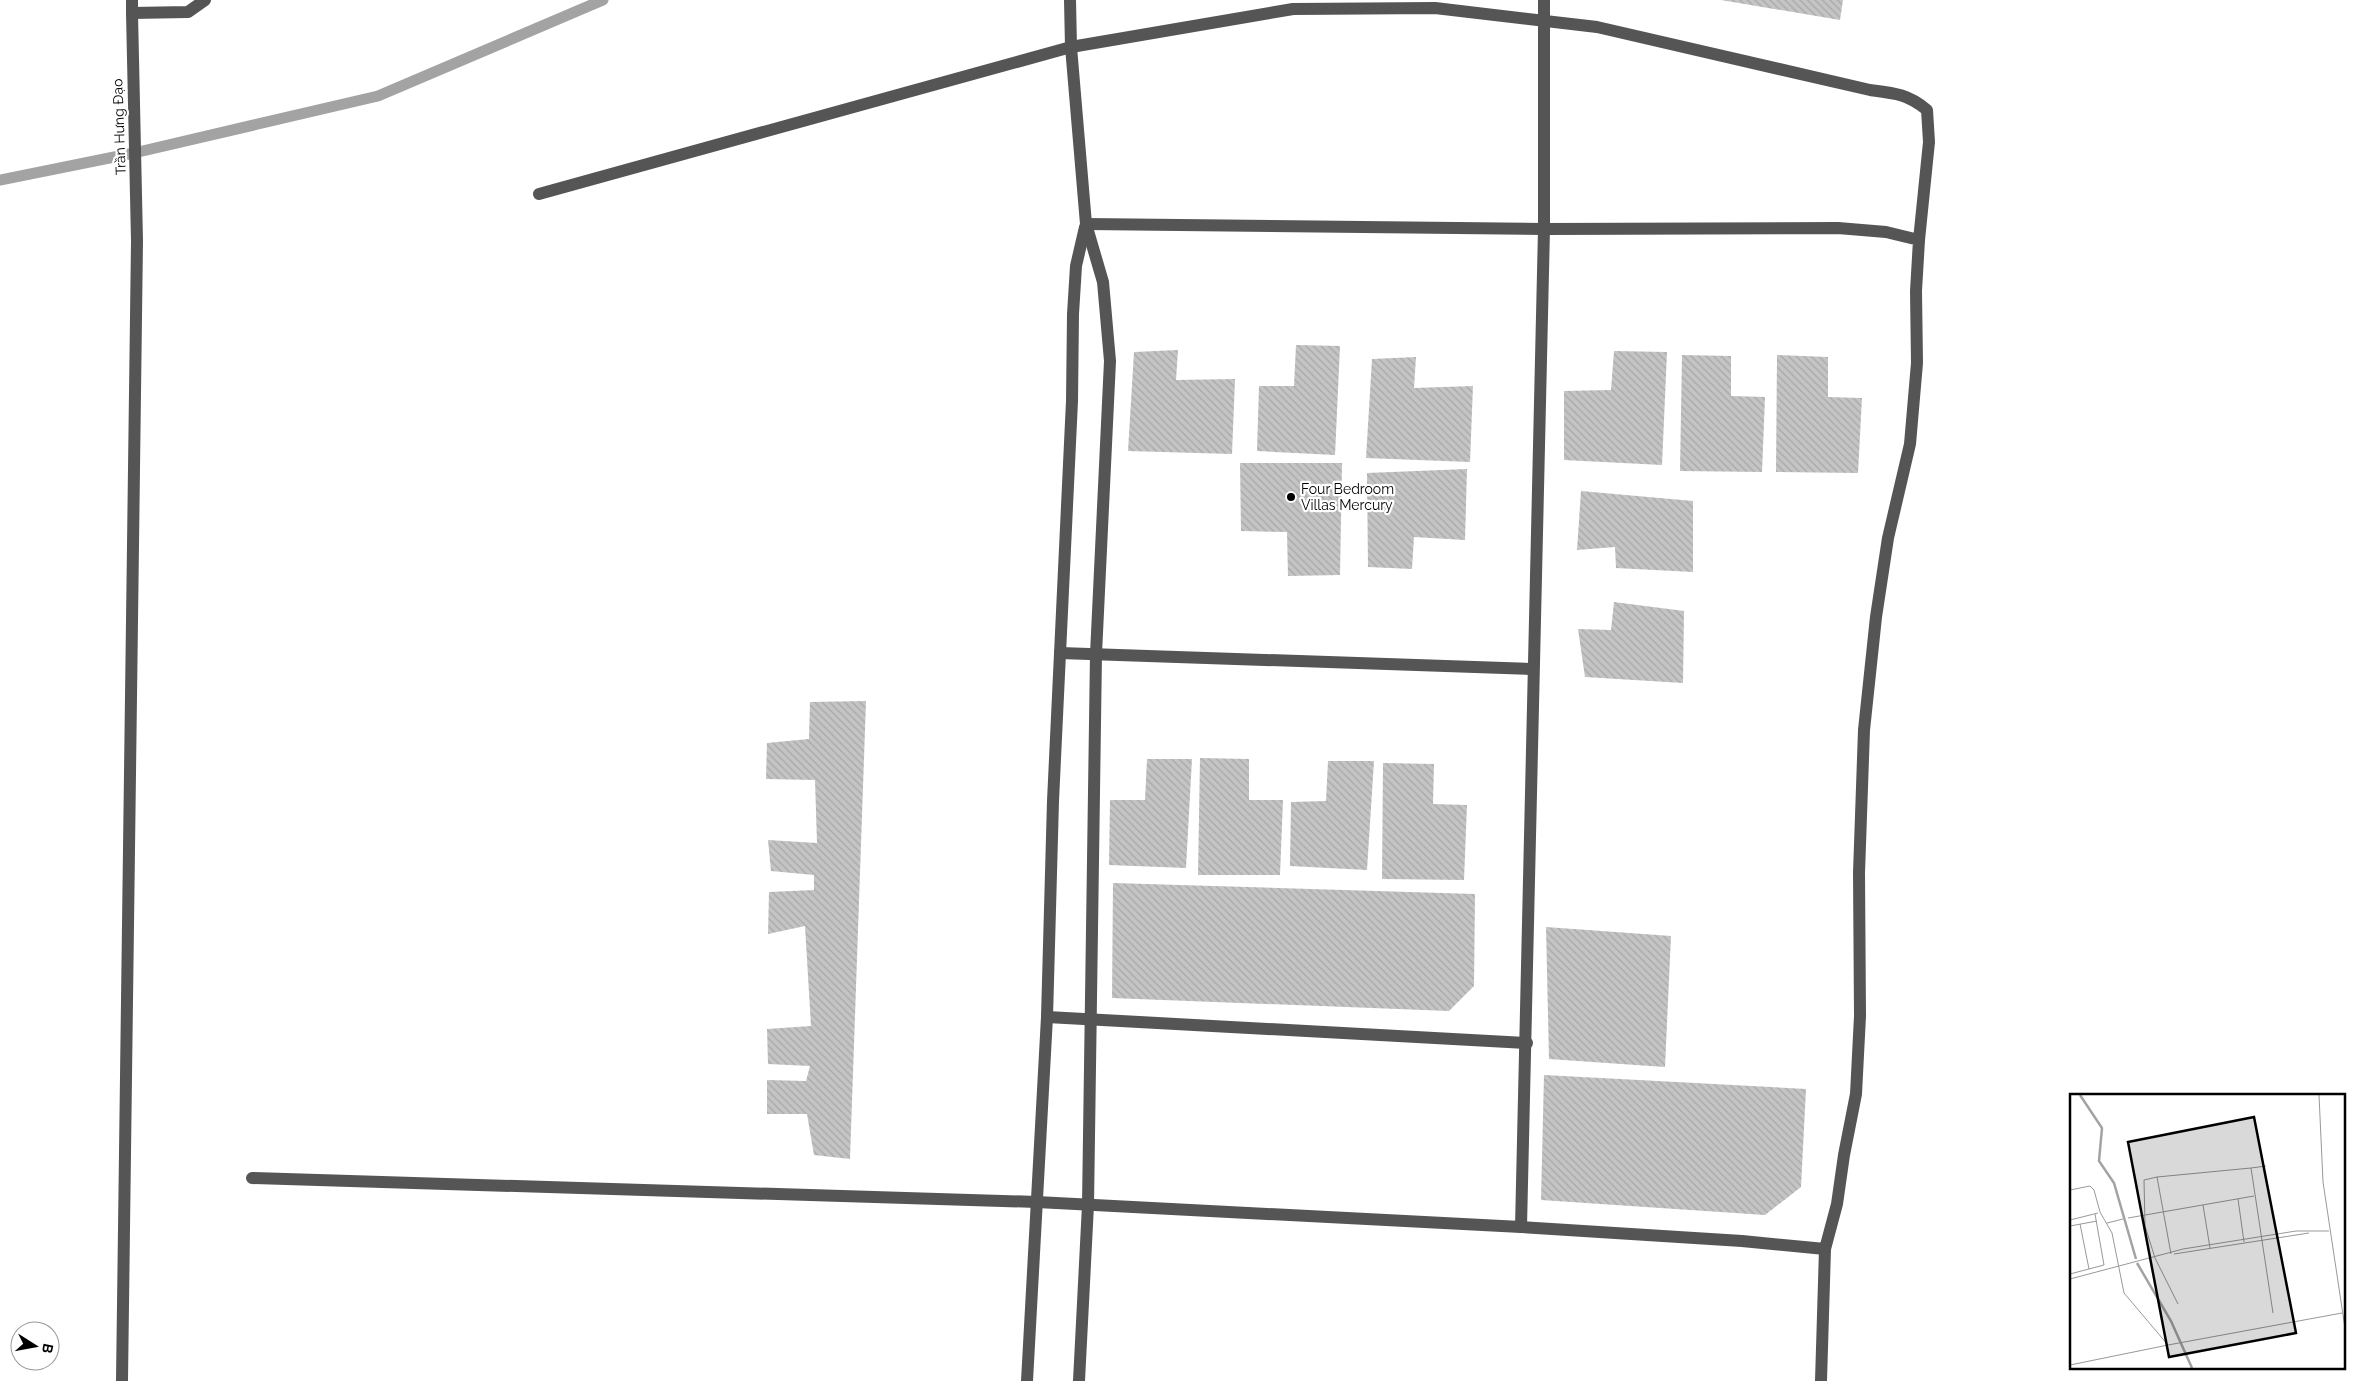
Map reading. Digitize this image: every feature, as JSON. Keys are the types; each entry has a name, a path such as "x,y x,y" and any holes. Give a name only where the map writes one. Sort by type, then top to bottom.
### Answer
{"street":[{"path":"132,6 188,12 205,0"},
{"path":"1070,0 1071,47 1086,224 1103,282 1110,361 1096,654 1088,1205 1079,1381"},
{"path":"1521,1227 1532,669 1544,229 1544,0"},
{"name":"Trần Hưng Đạo","path":"122,1381 137,241 132,6"},
{"path":"539,194 1071,47 1293,9 1435,8 1597,27 1870,90 1892,92 1914,100 1927,110 1929,142 1919,240 1916,291 1917,363 1910,444 1888,538 1876,616 1864,730 1859,873 1860,1016 1856,1094 1844,1155 1838,1204 1825,1249 1821,1381"},
{"path":"1086,224 1544,229 1838,228 1886,232 1919,240"},
{"path":"1027,1381 1047,1017 1060,653 1072,411 1073,314 1076,266 1086,224"},
{"path":"1060,653 1532,669"},
{"path":"1047,1017 1526,1043"},
{"path":"252,1178 1037,1202 1521,1227 1742,1241 1825,1249"}],"building":[{"path":"1721,0 1843,0 1840,20"},
{"name":"Four Bedroom Villas Mercury","path":"1296,345 1340,346 1335,455 1257,451 1259,386 1294,386"},
{"path":"1178,350 1176,380 1235,379 1232,454 1128,451 1134,352"},
{"path":"1614,351 1667,352 1662,465 1564,460 1564,391 1611,390"},
{"path":"1682,355 1731,356 1731,396 1765,397 1762,472 1680,471"},
{"path":"1777,355 1828,357 1828,397 1862,398 1858,473 1776,472"},
{"name":"Four Bedroom Villas Mercury","path":"1416,357 1414,388 1473,386 1470,462 1366,458 1372,359"},
{"name":"Four Bedroom Villas Mercury","path":"1240,463 1342,463 1340,575 1288,576 1287,532 1241,531"},
{"name":"Four Bedroom Villas Mercury","path":"1467,469 1465,540 1414,537 1412,569 1368,567 1367,473"},
{"path":"1581,491 1693,501 1693,572 1616,568 1615,547 1577,550"},
{"path":"1614,602 1684,611 1683,683 1585,677 1578,629 1611,630"},
{"path":"866,701 850,1159 814,1155 807,1114 767,1114 767,1080 806,1081 810,1066 768,1064 767,1029 811,1026 805,926 768,934 769,892 814,890 814,875 771,871 768,840 817,843 815,780 766,779 767,743 809,739 810,702"},
{"path":"1200,758 1249,759 1249,800 1283,800 1280,875 1198,875"},
{"path":"1147,759 1192,759 1186,868 1109,865 1110,800 1145,800"},
{"path":"1328,761 1374,761 1367,870 1290,866 1291,802 1326,801"},
{"path":"1383,763 1434,764 1433,804 1467,805 1464,880 1382,879"},
{"path":"1113,883 1475,894 1474,986 1449,1011 1112,998"},
{"path":"1546,927 1671,936 1665,1067 1549,1059"},
{"path":"1544,1075 1806,1089 1801,1187 1765,1215 1541,1200"}],"waterway":[{"path":"0,180 134,153 378,96 603,0"}],"place":[{"name":"Four Bedroom Villas Mercury","path":"1291,497"}]}
